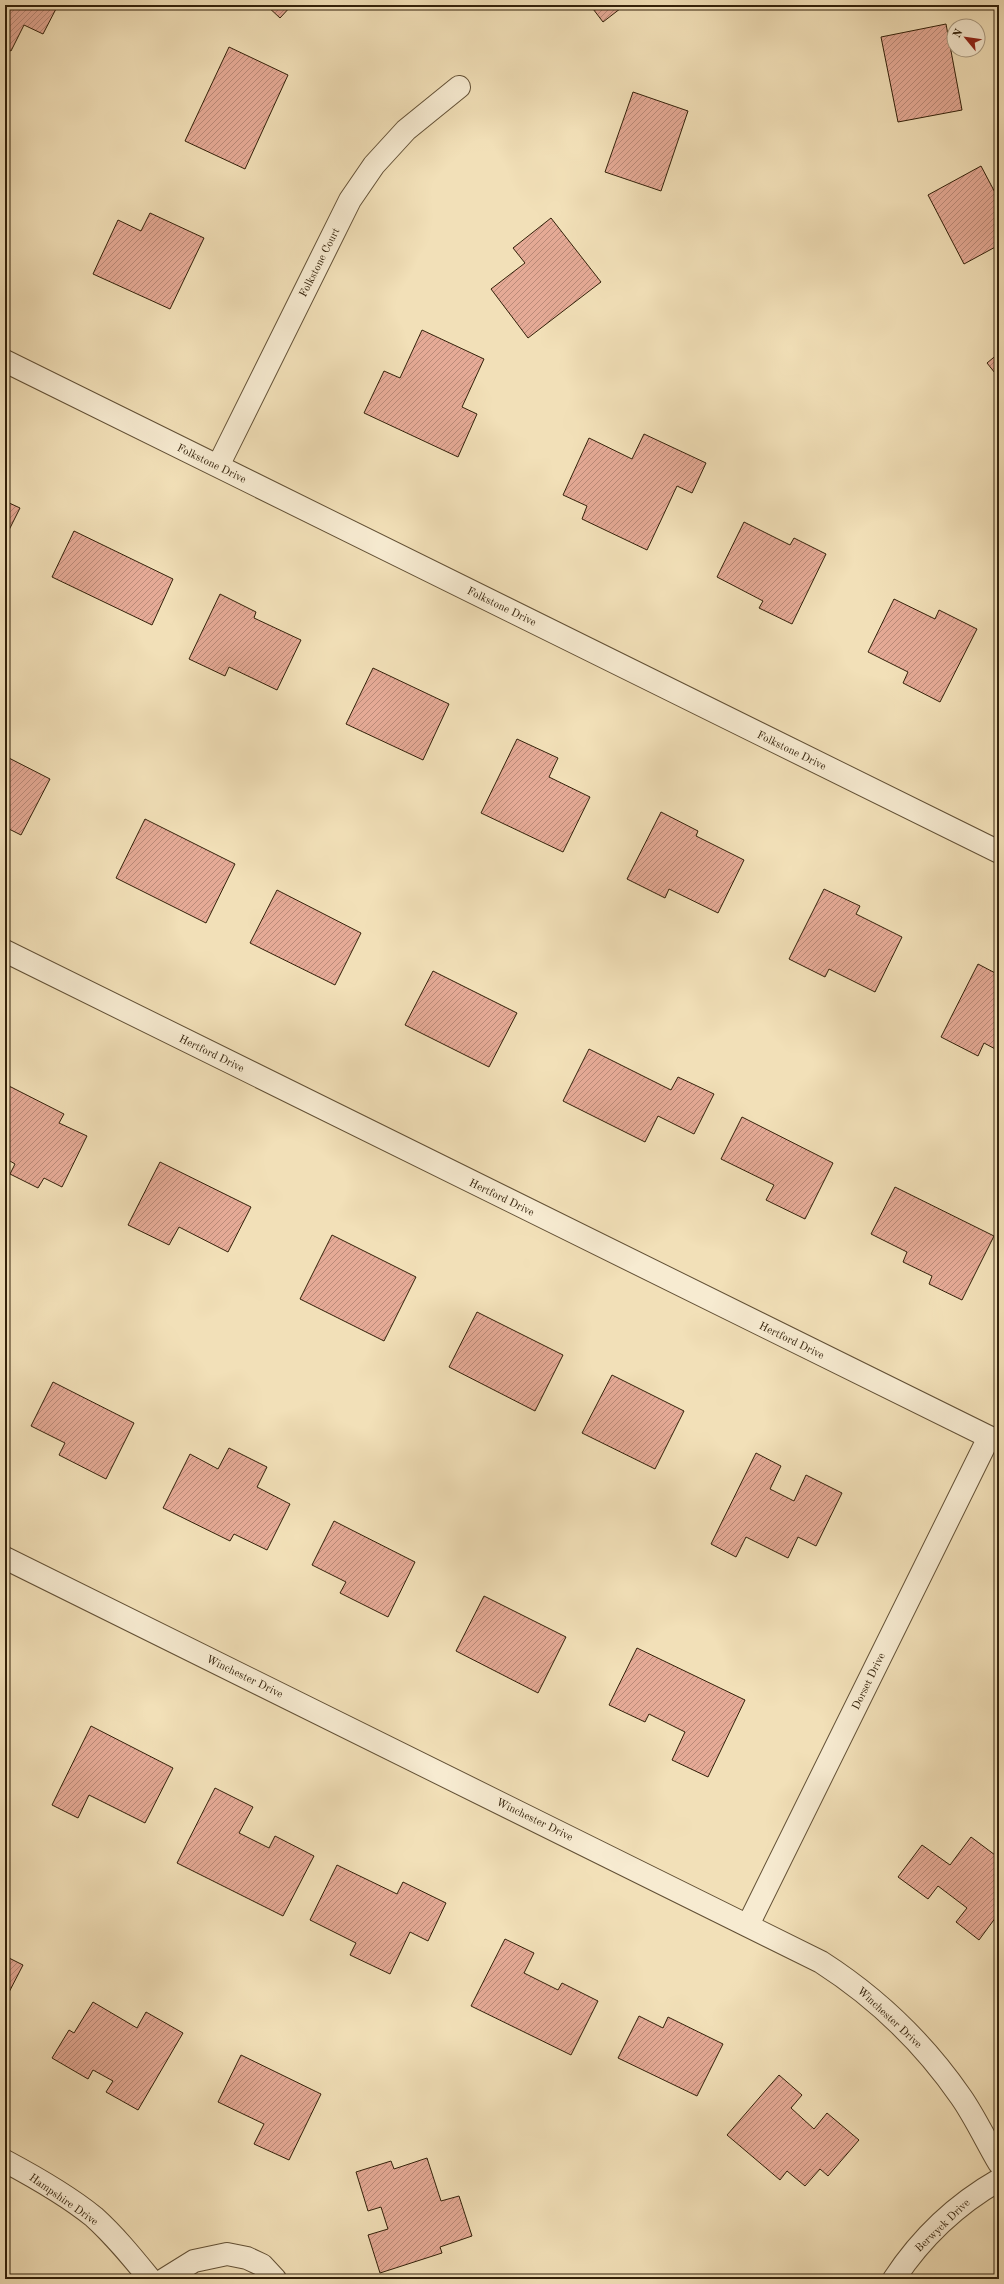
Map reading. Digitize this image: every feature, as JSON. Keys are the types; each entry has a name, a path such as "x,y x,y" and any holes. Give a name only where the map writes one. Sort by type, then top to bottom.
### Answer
{"street":[{"name":"Folkstone Court","path":"218,466 350,200 374,165 406,130 459,87"},
{"name":"Folkstone Drive","path":"5,360 999,852"},
{"name":"Hertford Drive","path":"5,951 994,1440"},
{"name":"Dorset Drive","path":"748,1925 994,1440"},
{"name":"Winchester Drive","path":"5,1558 821,1962 852,1982 902,2025 939,2066 957,2091 999,2162"},
{"name":"Hampshire Drive","path":"5,2161 40,2180 93,2217 123,2246 150,2279"},
{"name":"Berwyck Drive","path":"894,2279 908,2258 934,2230 970,2198 999,2180"},
{"path":"165,2279 194,2261 227,2254 247,2258 262,2265 275,2279"}],"building":[{"path":"5,5 58,5 43,34 24,25 11,51 5,48"},
{"path":"266,5 292,5 280,18"},
{"path":"590,5 625,5 603,22"},
{"path":"946,24 946,58 952,58 962,110 898,122 881,37"},
{"path":"229,47 288,75 245,169 185,141"},
{"path":"633,92 688,111 661,191 605,172"},
{"path":"981,166 999,200 999,245 964,264 928,195"},
{"path":"150,213 204,238 170,309 93,274 118,220 141,231"},
{"path":"551,218 601,282 528,338 491,289 525,263 513,248"},
{"path":"422,330 484,359 462,407 477,414 458,457 364,413 384,371 400,378"},
{"path":"999,353 999,378 987,363"},
{"path":"644,434 706,463 692,493 677,486 647,550 582,519 587,506 563,495 589,438 632,459"},
{"path":"5,501 20,508 5,538"},
{"path":"744,522 790,545 794,538 826,554 792,624 759,608 763,601 717,577"},
{"path":"74,531 173,579 152,625 52,577"},
{"path":"220,594 256,612 254,618 301,640 277,690 229,667 225,676 189,659"},
{"path":"894,599 935,619 939,610 977,629 940,702 903,683 908,672 868,652"},
{"path":"373,668 449,704 423,760 346,724"},
{"path":"517,739 558,758 549,777 590,797 563,852 481,813"},
{"path":"5,756 50,779 21,835 5,827"},
{"path":"661,812 698,831 696,836 744,860 718,913 669,889 665,898 627,879"},
{"path":"145,819 235,864 206,923 116,878"},
{"path":"824,889 860,906 856,914 902,937 875,992 829,969 825,977 789,959"},
{"path":"277,890 361,933 335,985 250,943"},
{"path":"978,964 999,975 999,1051 984,1043 978,1056 941,1037"},
{"path":"433,971 517,1013 489,1067 405,1025"},
{"path":"589,1049 671,1090 678,1077 714,1094 694,1134 658,1116 645,1142 563,1101"},
{"path":"9,1086 64,1114 59,1123 87,1136 62,1187 44,1178 38,1188 10,1174 15,1164 5,1158 5,1095"},
{"path":"742,1117 833,1163 805,1219 766,1200 774,1185 721,1159"},
{"path":"160,1162 251,1207 228,1252 179,1227 169,1245 128,1225"},
{"path":"895,1187 994,1236 962,1300 929,1284 932,1276 903,1262 907,1252 871,1234"},
{"path":"332,1235 416,1277 384,1341 300,1299"},
{"path":"477,1312 563,1355 535,1411 449,1367"},
{"path":"612,1375 684,1411 655,1469 582,1433"},
{"path":"53,1382 134,1423 106,1479 59,1455 65,1443 31,1426"},
{"path":"229,1448 267,1467 257,1487 290,1504 267,1550 234,1534 230,1541 163,1508 190,1454 218,1469"},
{"path":"756,1453 781,1466 770,1489 794,1501 806,1475 842,1493 816,1546 798,1537 788,1558 746,1537 736,1557 711,1544"},
{"path":"334,1521 415,1562 388,1617 340,1593 346,1582 312,1565"},
{"path":"484,1596 566,1637 538,1693 456,1651"},
{"path":"637,1648 745,1700 708,1777 672,1760 685,1732 649,1714 645,1722 609,1705"},
{"path":"91,1726 173,1768 145,1823 89,1795 78,1818 52,1805"},
{"path":"215,1788 253,1807 239,1833 269,1848 275,1836 314,1856 283,1916 177,1863"},
{"path":"971,1837 999,1858 999,1913 979,1940 956,1922 967,1908 938,1886 928,1899 898,1877 922,1845 950,1865"},
{"path":"337,1865 397,1894 403,1882 446,1903 428,1941 410,1932 390,1974 350,1955 356,1943 310,1920"},
{"path":"505,1939 534,1953 524,1973 558,1990 562,1983 598,2001 571,2055 471,2006"},
{"path":"5,1956 23,1965 5,2000"},
{"path":"93,2002 137,2028 146,2012 183,2033 138,2110 106,2092 113,2081 93,2070 88,2079 52,2058 69,2030 74,2033"},
{"path":"639,2016 663,2028 668,2017 723,2044 697,2096 618,2058"},
{"path":"241,2055 321,2094 289,2160 254,2144 264,2124 218,2102"},
{"path":"779,2075 802,2095 791,2108 814,2129 827,2113 859,2140 828,2176 820,2169 805,2186 787,2171 780,2180 727,2135"},
{"path":"427,2158 441,2201 459,2196 472,2236 440,2247 442,2253 380,2273 368,2235 388,2229 381,2207 368,2211 356,2172 391,2161 394,2169"}]}
